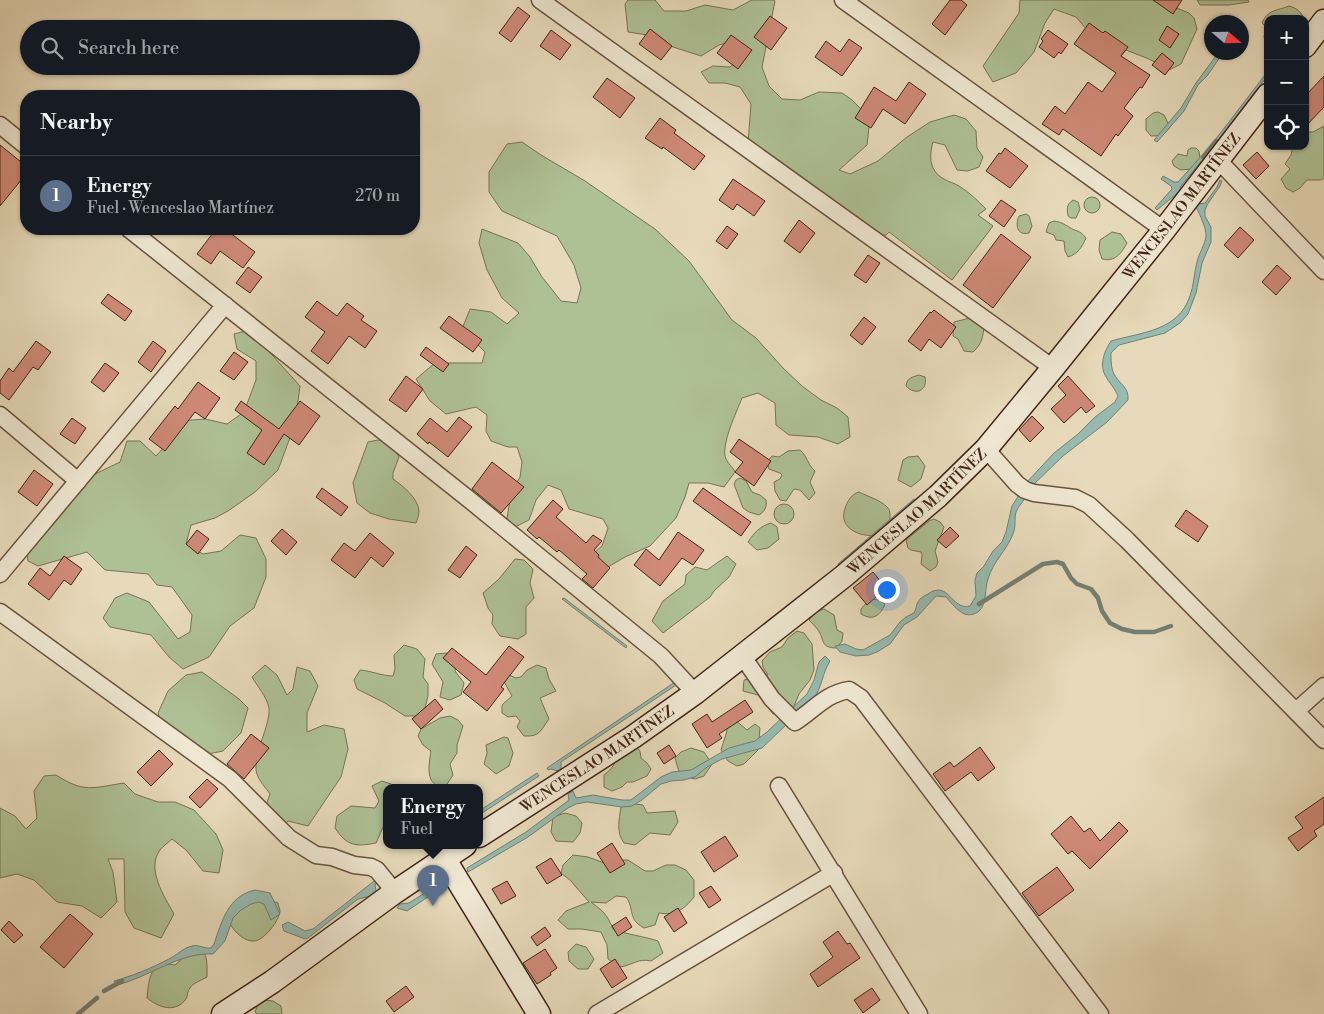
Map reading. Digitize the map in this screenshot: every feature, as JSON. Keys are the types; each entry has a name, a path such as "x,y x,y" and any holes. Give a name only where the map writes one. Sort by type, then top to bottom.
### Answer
{"main road":[{"path":"1309,41 1324,21"},
{"name":"WENCESLAO MARTÍNEZ","path":"483,833 625,742 695,693 844,576 938,496 986,449 1053,368 1164,230 1264,100"},
{"path":"227,1013 395,892 459,849"},
{"path":"444,858 539,1014"}],"street":[{"path":"540,0 1053,368"},
{"path":"843,0 1164,230"},
{"path":"0,125 20,141"},
{"path":"1218,160 1324,271"},
{"path":"136,235 471,501 661,656 695,693"},
{"path":"0,574 225,306"},
{"path":"0,415 78,481"},
{"path":"986,449 1017,484 1025,490 1034,493 1075,498 1089,505 1128,540 1324,740"},
{"path":"0,612 230,780 289,838 301,847 316,855 332,857 354,865 371,867 377,870 395,892"},
{"path":"743,657 772,699 795,722 808,714 821,701 837,692 849,690 861,698 1100,1014"},
{"path":"1296,711 1324,686"},
{"path":"779,786 834,874 913,1012"},
{"path":"597,1014 834,874"}],"green space":[{"path":"628,0 655,0 664,11 686,11 705,5 733,10 752,0 774,0 762,67 769,86 782,99 800,100 819,92 842,93 870,118 867,145 839,170 850,174 878,161 907,137 930,122 954,115 966,119 976,131 977,148 983,157 979,167 968,171 957,170 945,145 933,142 931,163 939,176 963,188 986,209 978,215 993,226 952,280 889,232 886,235 865,237 748,143 751,104 740,87 725,83 709,83 701,72 713,66 730,67 740,58 738,40 719,45 701,56 673,47 660,37 628,32 625,4"},
{"path":"1020,0 1157,0 1189,13 1194,18 1197,29 1181,64 1169,70 1149,59 1126,50 1115,63 1076,17 1054,9 1045,23 1034,52 1016,73 993,82 983,66 1019,13"},
{"path":"1197,0 1248,0 1249,2 1229,5 1200,5"},
{"path":"1289,6 1298,10 1302,15 1267,15"},
{"path":"1158,112 1164,115 1170,127 1162,134 1151,136 1146,130 1146,119 1153,113"},
{"path":"1324,126 1324,178 1321,180 1307,180 1300,188 1293,192 1286,188 1281,179 1290,169 1285,164 1292,150 1309,150 1309,132"},
{"path":"522,142 585,181 655,229 689,261 732,320 756,338 802,386 848,417 850,437 838,444 818,437 789,435 776,425 775,403 758,393 742,398 725,446 726,459 735,472 724,487 708,483 689,483 676,518 650,546 625,557 598,573 589,557 602,546 608,528 603,519 569,509 561,490 548,485 536,500 529,520 517,526 506,525 511,493 520,477 522,462 517,447 508,447 491,441 486,431 487,415 476,407 446,414 430,401 416,379 435,363 482,363 485,352 462,329 470,309 491,312 507,324 519,313 502,298 487,270 479,243 482,229 518,243 561,301 577,303 581,288 574,265 557,236 502,211 489,192 489,172 507,144"},
{"path":"1196,148 1199,151 1200,159 1191,169 1181,170 1174,166 1172,161 1178,154 1187,156 1188,150"},
{"path":"1089,197 1095,197 1100,202 1098,211 1089,213 1084,208 1084,202"},
{"path":"1073,200 1078,202 1080,209 1076,218 1068,216 1068,207"},
{"path":"1026,214 1029,216 1032,226 1029,233 1025,234 1018,229 1017,223 1019,216"},
{"path":"1054,221 1079,232 1086,238 1077,252 1068,257 1064,241 1056,240 1054,235 1046,232 1049,223"},
{"path":"1112,232 1121,234 1127,243 1114,258 1102,259 1099,250 1100,240"},
{"path":"974,317 984,326 982,337 973,352 964,351 958,339 953,336 954,322"},
{"path":"246,331 264,346 300,386 295,424 278,470 255,492 228,511 215,518 191,525 186,544 203,554 221,551 240,535 256,538 266,559 266,577 254,608 230,626 209,657 183,669 169,657 151,635 110,627 103,618 115,598 127,593 149,602 178,639 190,632 192,615 172,587 157,585 148,574 105,570 87,552 38,566 28,561 26,548 71,495 93,475 120,462 127,441 140,441 156,456 167,444 180,421 205,419 227,424 244,412 256,380 256,361 237,349 234,334"},
{"path":"919,375 925,377 925,386 920,391 913,391 906,386 907,383 912,377"},
{"path":"378,440 393,444 399,457 393,473 393,479 416,502 419,511 416,523 389,519 370,513 357,503 353,483 368,442"},
{"path":"800,450 815,471 810,482 815,493 809,500 800,490 794,489 786,501 780,500 775,491 774,482 780,479 782,475 769,469 767,462 772,456 779,457 788,451"},
{"path":"918,456 925,466 921,479 911,487 898,480 903,460 908,457"},
{"path":"740,478 746,481 752,492 766,500 765,509 759,515 743,508 734,484"},
{"path":"859,492 882,503 889,509 888,527 882,533 864,535 855,532 844,519 848,501"},
{"path":"784,504 791,507 794,514 791,521 784,524 777,521 774,514 777,507"},
{"path":"934,519 944,527 935,551 938,562 936,567 930,571 921,564 921,552 908,548 906,540"},
{"path":"771,523 777,527 779,539 768,548 757,550 748,542 758,530"},
{"path":"727,556 736,564 729,577 710,597 663,633 652,621 663,601 685,584 686,575 695,567 707,570"},
{"path":"515,559 524,560 533,569 530,583 534,598 526,607 526,634 518,639 500,636 492,624 493,615 488,608 483,593 499,579"},
{"path":"873,599 885,604 881,612 873,617 861,614 861,609 868,601"},
{"path":"824,609 834,615 837,630 843,633 842,641 837,648 825,645 818,630 809,620 816,612"},
{"path":"797,631 804,633 812,644 814,670 810,680 799,694 792,711 773,714 758,695 743,691 744,680 768,675 762,661 770,652 782,647 788,638"},
{"path":"404,645 417,649 425,659 423,677 428,684 428,696 425,708 416,716 405,716 385,703 357,689 354,680 360,670 393,676 395,669 394,655"},
{"path":"447,653 456,665 455,671 464,683 461,695 450,700 440,697 443,682 432,664 436,654"},
{"path":"265,665 277,675 287,695 293,689 297,667 310,671 318,686 307,713 307,732 324,725 344,729 348,749 341,777 308,826 288,821 279,833 266,805 270,794 259,779 256,767 269,715 269,708 252,677"},
{"path":"537,665 546,668 549,679 556,691 540,698 549,719 544,727 537,734 524,736 517,727 520,721 516,716 508,717 502,713 502,705 512,696 502,678 507,674 516,678 521,677 527,670"},
{"path":"202,672 239,699 248,708 241,733 223,751 198,756 165,734 158,713 168,691 186,675"},
{"path":"450,716 458,720 463,726 457,745 457,753 450,764 453,775 447,784 435,784 431,779 429,768 431,751 423,745 418,736 421,729 440,718"},
{"path":"734,719 747,730 755,724 760,728 758,750 744,764 737,766 728,761 721,750 727,731 726,726"},
{"path":"504,737 508,738 513,753 509,766 496,774 484,764 487,753 486,745"},
{"path":"634,744 640,751 641,758 651,769 647,776 633,782 627,782 622,787 612,791 604,787 604,775 613,765 616,752"},
{"path":"691,748 704,752 712,764 704,776 695,779 680,775 675,758 681,752"},
{"path":"56,775 74,785 89,788 124,783 135,794 158,802 175,802 194,810 216,834 223,850 219,873 203,871 186,850 172,839 160,850 156,857 155,865 158,882 174,914 161,938 134,928 125,912 124,859 108,859 113,872 117,902 101,918 82,906 57,902 34,880 17,874 0,878 0,808 15,816 26,829 37,818 34,791 44,776"},
{"path":"382,781 391,784 383,784 383,827 376,843 352,844 339,834 335,828 337,816 351,806 375,808 379,801 372,786"},
{"path":"627,803 643,805 647,813 675,811 678,822 670,835 650,833 635,845 624,843 620,835 619,821 621,807"},
{"path":"565,813 576,816 582,823 580,833 573,842 556,841 551,832 553,817"},
{"path":"573,855 588,857 607,864 617,860 628,860 645,871 653,871 666,865 675,865 686,870 694,880 694,897 679,911 665,914 659,913 655,925 644,928 639,925 633,917 629,901 626,897 616,896 606,903 591,902 604,913 613,929 658,941 663,953 651,961 639,961 620,967 608,959 607,945 601,932 568,929 558,920 566,911 589,902 570,880 561,873 563,865"},
{"path":"259,896 278,903 280,911 271,929 259,940 251,941 240,936 230,924 232,913"},
{"path":"576,944 586,947 594,959 588,969 578,969 569,961 568,952"},
{"path":"186,950 203,951 206,960 207,977 191,986 182,1004 172,1008 156,1004 147,998 152,972 160,966 167,964 175,965 183,958"},
{"path":"265,1000 273,1001 281,1006 282,1014 257,1014 255,1012 257,1006"}],"water":[{"path":"1213,60 1218,60 1198,85 1184,111 1157,142 1154,140 1181,108"},
{"path":"1264,76 1264,80 1214,146 1212,144"},
{"path":"1205,152 1207,154 1181,186 1180,191 1157,210 1155,208 1172,189 1171,186 1161,179 1163,176 1178,182"},
{"path":"1220,180 1222,181 1220,186 1205,210 1205,216 1211,227 1211,242 1202,263 1196,293 1188,314 1180,323 1165,333 1119,345 1111,353 1113,372 1126,389 1128,400 1107,422 1063,456 1033,485 1027,482 1054,453 1115,402 1118,396 1103,371 1105,353 1111,341 1158,328 1177,317 1184,308 1190,296 1197,262 1206,236 1204,225 1196,207 1199,204 1205,203"},
{"path":"1019,495 1025,498 1016,512 1012,537 990,572 983,605 978,612 968,615 964,614 946,597 936,596 917,617 904,625 890,644 877,652 856,656 840,652 835,646 845,644 863,650 890,635 900,622 914,613 920,599 935,590 941,590 946,593 958,604 970,606 976,596 975,580 977,573 1002,542 1012,506"},
{"path":"914,499 916,500 839,566 838,564"},
{"path":"564,598 627,646 626,648 562,599"},
{"path":"825,656 830,661 814,698 762,748 722,759 707,767 695,777 661,784 632,806 622,807 587,802 576,804 528,837 468,872 467,868 526,832 569,800 568,794 573,791 576,798 593,795 631,800 661,777 672,772 691,770 729,748 755,741 807,694 814,680 819,662"},
{"path":"675,682 676,685 561,762 561,769 558,771 548,770 547,768"},
{"path":"537,773 539,776 483,812 483,808"},
{"path":"378,878 379,880 375,883 376,892 371,896 358,899 308,938 305,939 284,931 282,925 288,922 305,931 313,929"},
{"path":"444,881 447,884 407,911 397,908 400,904 409,903"},
{"path":"255,890 270,893 280,914 271,920 264,904 258,902 251,904 233,918 225,941 213,954 189,957 117,985 114,981 156,966 189,947 211,948 223,918 232,904 246,893"}],"building":[{"path":"950,0 961,0 967,5 945,35 932,24"},
{"path":"1153,0 1182,0 1173,14"},
{"path":"518,7 530,16 511,42 499,33"},
{"path":"770,16 787,28 771,50 754,37"},
{"path":"1089,23 1103,33 1105,31 1128,47 1121,56 1150,75 1142,88 1140,87 1124,108 1133,116 1118,136 1116,134 1101,156 1063,129 1059,135 1042,124 1055,106 1065,114 1088,82 1102,92 1116,73 1074,44"},
{"path":"1167,26 1179,34 1170,48 1159,40"},
{"path":"650,29 672,46 661,60 639,44"},
{"path":"551,30 571,45 560,60 540,46"},
{"path":"1048,30 1068,44 1061,54 1059,52 1054,58 1039,47 1043,41 1041,39"},
{"path":"731,35 752,50 738,69 717,53"},
{"path":"849,39 862,48 842,76 815,57 826,41 840,52"},
{"path":"1162,53 1174,63 1165,75 1152,65"},
{"path":"1324,76 1324,107 1309,123 1309,105 1309,92"},
{"path":"607,78 635,98 620,118 593,97"},
{"path":"909,82 926,94 905,124 883,109 871,128 855,118 874,87 896,101"},
{"path":"660,118 676,130 674,133 705,156 694,170 663,147 662,149 645,138"},
{"path":"0,145 20,161 20,181 0,206"},
{"path":"1005,148 1028,166 1010,188 986,171"},
{"path":"1257,152 1269,166 1256,179 1243,165"},
{"path":"733,179 765,201 754,216 737,204 733,210 719,200"},
{"path":"1001,200 1016,210 1004,227 989,216"},
{"path":"799,220 815,233 800,253 784,241"},
{"path":"727,226 738,234 727,249 716,241"},
{"path":"1240,227 1254,240 1238,258 1224,245"},
{"path":"1001,234 1031,257 993,308 963,285"},
{"path":"211,235 233,235 255,252 243,268 220,251 211,264 197,254"},
{"path":"868,255 880,263 866,283 854,275"},
{"path":"1277,265 1291,278 1276,295 1262,282"},
{"path":"248,267 262,277 250,293 236,283"},
{"path":"108,294 132,311 125,321 101,303"},
{"path":"317,301 337,316 347,303 364,316 361,320 377,331 365,348 349,336 328,364 311,351 325,332 305,317"},
{"path":"934,310 956,327 941,348 929,339 921,351 908,341 930,312"},
{"path":"449,316 482,340 473,352 440,328"},
{"path":"864,317 876,327 862,345 850,335"},
{"path":"36,341 51,352 38,370 33,367 9,400 0,393 0,381 9,368 13,372"},
{"path":"153,341 166,351 151,372 138,362"},
{"path":"426,347 449,364 443,372 420,355"},
{"path":"234,352 248,362 234,380 220,371"},
{"path":"105,363 119,373 104,392 91,382"},
{"path":"406,376 423,389 406,412 389,400"},
{"path":"1068,376 1095,406 1086,413 1081,407 1064,423 1051,409 1066,395 1058,386"},
{"path":"198,382 220,398 205,419 195,412 165,451 149,439 175,406 178,409"},
{"path":"241,401 279,429 300,401 320,416 299,445 284,434 264,465 247,453 262,430 235,410"},
{"path":"1032,416 1044,428 1030,442 1019,430"},
{"path":"459,417 472,427 448,457 417,434 430,418 447,432"},
{"path":"72,418 86,428 75,444 60,434"},
{"path":"739,439 771,461 754,486 735,472 743,462 730,452"},
{"path":"492,462 524,487 501,513 472,489"},
{"path":"34,470 53,484 37,506 18,492"},
{"path":"322,488 348,507 341,516 316,497"},
{"path":"703,488 751,522 741,536 693,501"},
{"path":"553,500 563,509 556,517 586,543 593,535 602,541 594,550 599,555 598,557 610,568 593,588 582,579 587,574 559,550 557,552 527,530"},
{"path":"1186,510 1208,526 1198,542 1175,526"},
{"path":"950,527 959,536 946,548 937,540"},
{"path":"282,529 297,542 286,555 271,541"},
{"path":"197,530 209,539 198,554 186,544"},
{"path":"678,532 704,550 693,565 682,558 660,586 634,565 646,549 659,560"},
{"path":"370,533 394,553 383,567 371,557 355,578 331,560 344,543 355,551"},
{"path":"466,546 477,555 460,578 448,570"},
{"path":"64,556 82,569 71,585 64,580 49,600 28,584 40,568 50,576"},
{"path":"873,572 886,588 867,605 853,588"},
{"path":"509,646 524,657 501,687 504,689 487,711 463,692 471,682 443,658 452,648 486,675"},
{"path":"435,699 443,709 421,729 412,719"},
{"path":"745,700 753,712 719,734 722,738 707,748 692,724 707,714 712,722"},
{"path":"251,734 269,748 244,779 227,764"},
{"path":"669,745 676,756 664,764 657,753"},
{"path":"980,747 995,768 978,781 971,772 945,791 933,774 950,762 954,767"},
{"path":"159,750 173,764 151,786 137,772"},
{"path":"207,779 218,789 200,808 189,797"},
{"path":"1324,797 1324,824 1314,831 1317,836 1298,851 1288,838 1303,828 1295,817"},
{"path":"1071,816 1084,832 1090,828 1100,841 1119,822 1128,831 1090,869 1072,851 1068,854 1051,834"},
{"path":"725,836 738,856 714,872 701,852"},
{"path":"612,843 625,864 610,873 597,853"},
{"path":"551,858 562,875 547,884 536,867"},
{"path":"1057,867 1074,890 1039,916 1022,893"},
{"path":"507,881 516,896 501,904 492,889"},
{"path":"711,886 721,900 709,908 699,893"},
{"path":"678,908 687,923 674,932 664,917"},
{"path":"70,914 93,934 64,968 40,947"},
{"path":"626,917 632,927 618,936 612,926"},
{"path":"9,921 23,935 14,943 1,930"},
{"path":"545,927 551,936 537,946 531,937"},
{"path":"838,931 847,944 850,943 860,958 818,987 810,974 833,957 823,942"},
{"path":"545,949 557,968 550,973 551,975 537,984 523,963"},
{"path":"615,959 627,978 612,988 600,969"},
{"path":"406,986 414,997 394,1012 386,1001"},
{"path":"872,988 880,1000 863,1013 854,1000"}],"waterway":[{"path":"1203,157 1216,141"},
{"path":"979,604 1043,564 1057,562 1063,564 1077,584 1091,589 1098,598 1102,611 1110,623 1122,629 1135,632 1154,632 1171,626"},
{"path":"104,991 122,981"},
{"path":"78,1014 97,998"}],"place":[{"name":"Energy","path":"433,906"}]}
